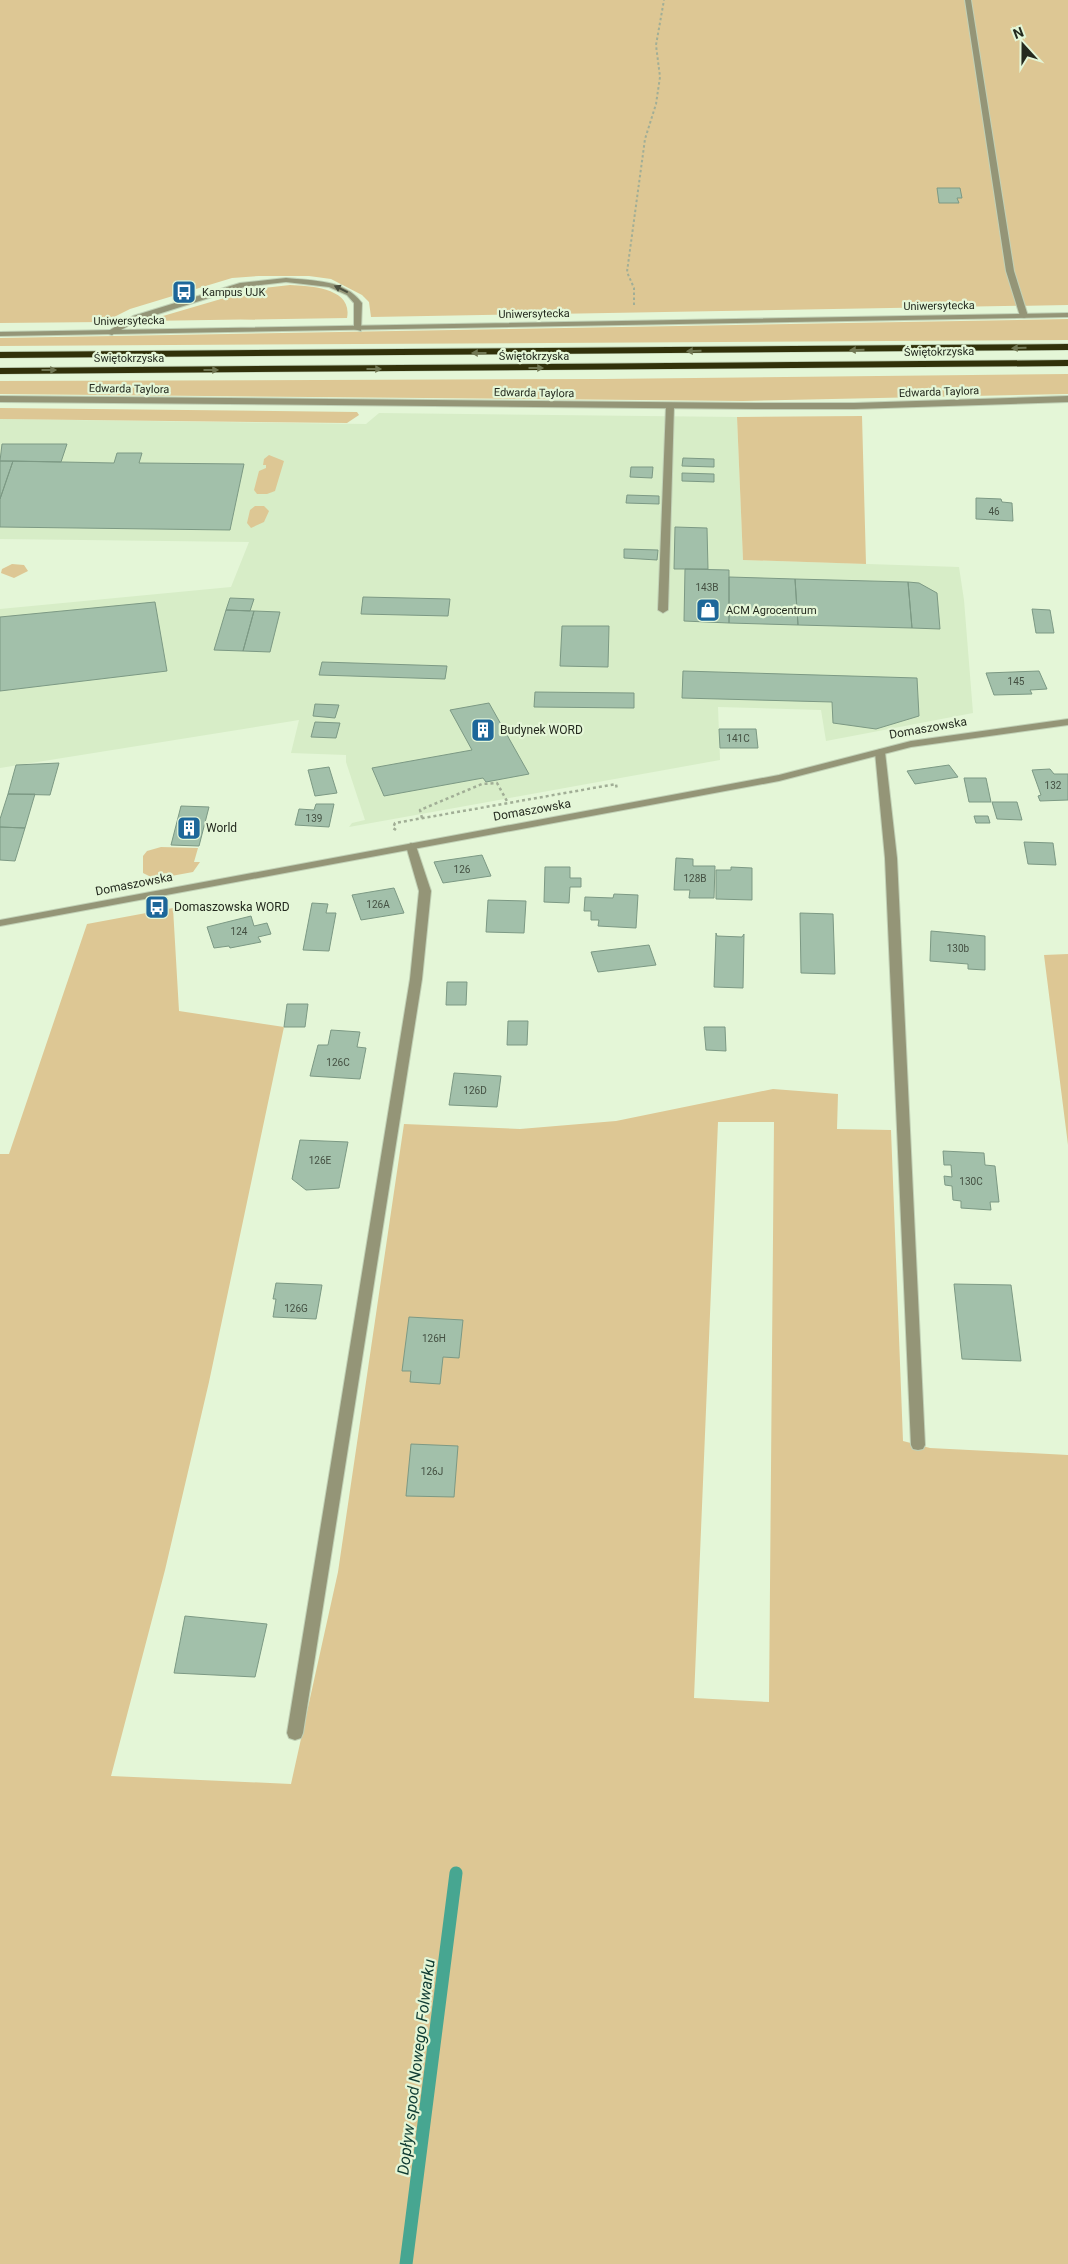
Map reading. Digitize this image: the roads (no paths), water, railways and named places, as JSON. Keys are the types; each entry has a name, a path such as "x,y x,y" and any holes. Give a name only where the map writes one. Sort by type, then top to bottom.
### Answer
{"highway":[{"name":"Świętokrzyska","path":"0,355 1068,347"},
{"name":"Świętokrzyska","path":"0,371 1068,363"}],"street":[{"path":"968,0 1010,272 1024,316"},
{"path":"109,333 136,318 243,285 286,280 331,285 350,293 358,303 358,329"},
{"name":"Uniwersytecka","path":"0,334 1068,315"},
{"name":"Edwarda Taylora","path":"0,399 670,406 854,406 1068,399"},
{"path":"663,610 670,406"},
{"name":"Domaszowska","path":"0,923 407,840 779,778 934,740 1068,722"},
{"path":"880,752 891,858 918,1445"},
{"path":"294,1733 416,979 425,891 422,873 407,840"}],"waterway":[{"name":"Dopływ spod Nowego Folwarku","path":"406,2264 456,1873"}],"place":[{"name":"Kampus UJK","path":"184,292"},
{"name":"ACM Agrocentrum","path":"708,610"},
{"name":"Budynek WORD","path":"483,730"},
{"name":"World","path":"189,828"},
{"name":"Domaszowska WORD","path":"157,907"}]}
